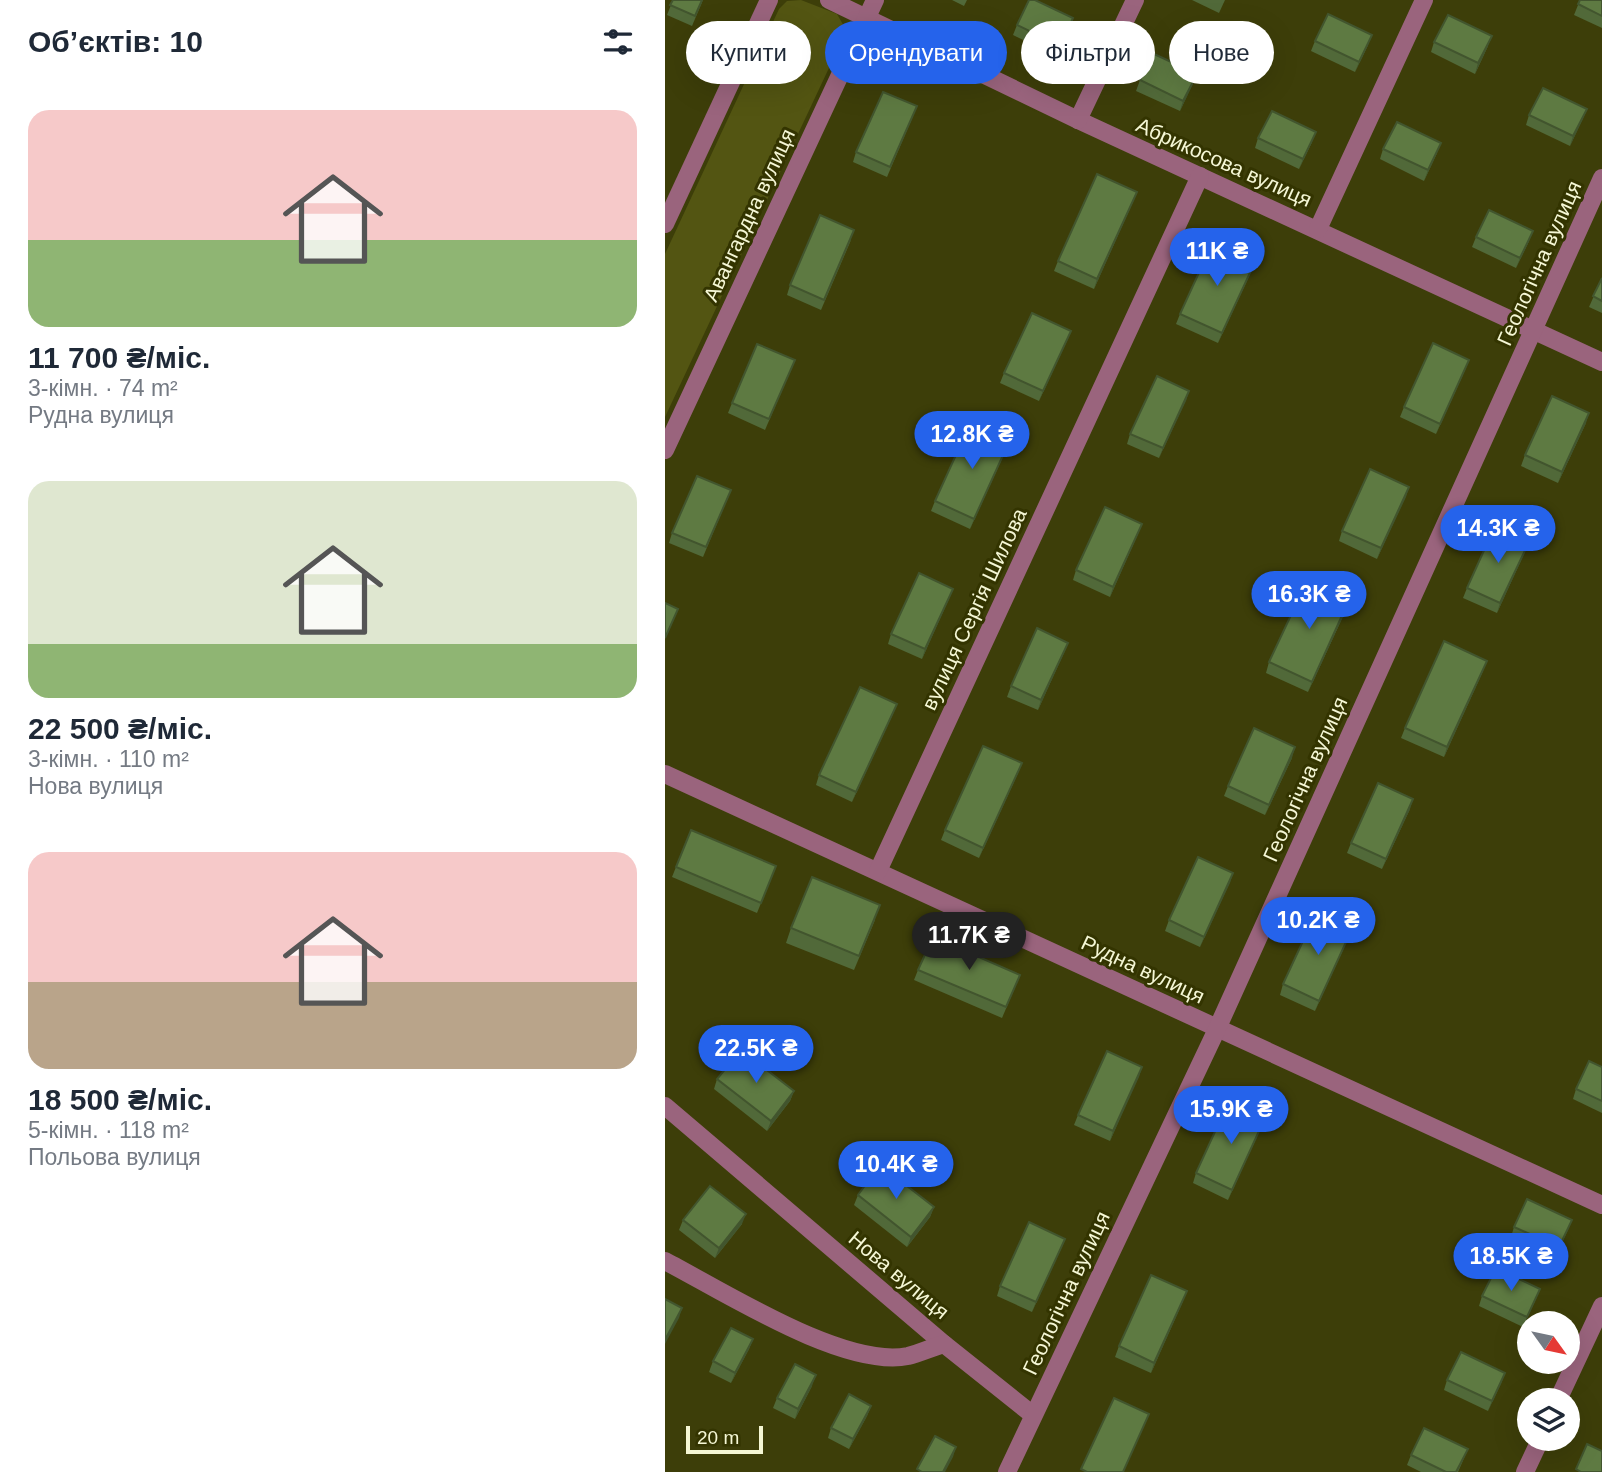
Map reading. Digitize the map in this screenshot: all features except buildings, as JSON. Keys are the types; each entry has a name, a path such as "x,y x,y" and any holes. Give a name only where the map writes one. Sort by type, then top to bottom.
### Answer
{"street":[{"path":"665,224 769,0"},
{"name":"Абрикосова вулиця","path":"829,0 1078,120 1602,362"},
{"name":"Авангардна вулиця","path":"665,450 875,0"},
{"path":"1078,120 1135,0"},
{"path":"1318,229 1424,0"},
{"name":"вулиця Сергія Шилова","path":"878,871 1200,176"},
{"name":"Геологічна вулиця","path":"1007,1472 1217,1029 1602,178"},
{"name":"Рудна вулиця","path":"665,774 1602,1205"},
{"name":"Нова вулиця","path":"665,1106 1033,1415"},
{"name":"Нова вулиця","path":"665,1261 780,1322 846,1350 870,1355 908,1356 944,1343"},
{"path":"1564,1388 1602,1306"},
{"path":"1525,1472 1535,1451"}],"shaded area":[{"path":"801,0 837,14 841,21 825,21 825,76 665,417 665,254 744,84 811,84 811,21 773,21 779,9 787,1"}]}
